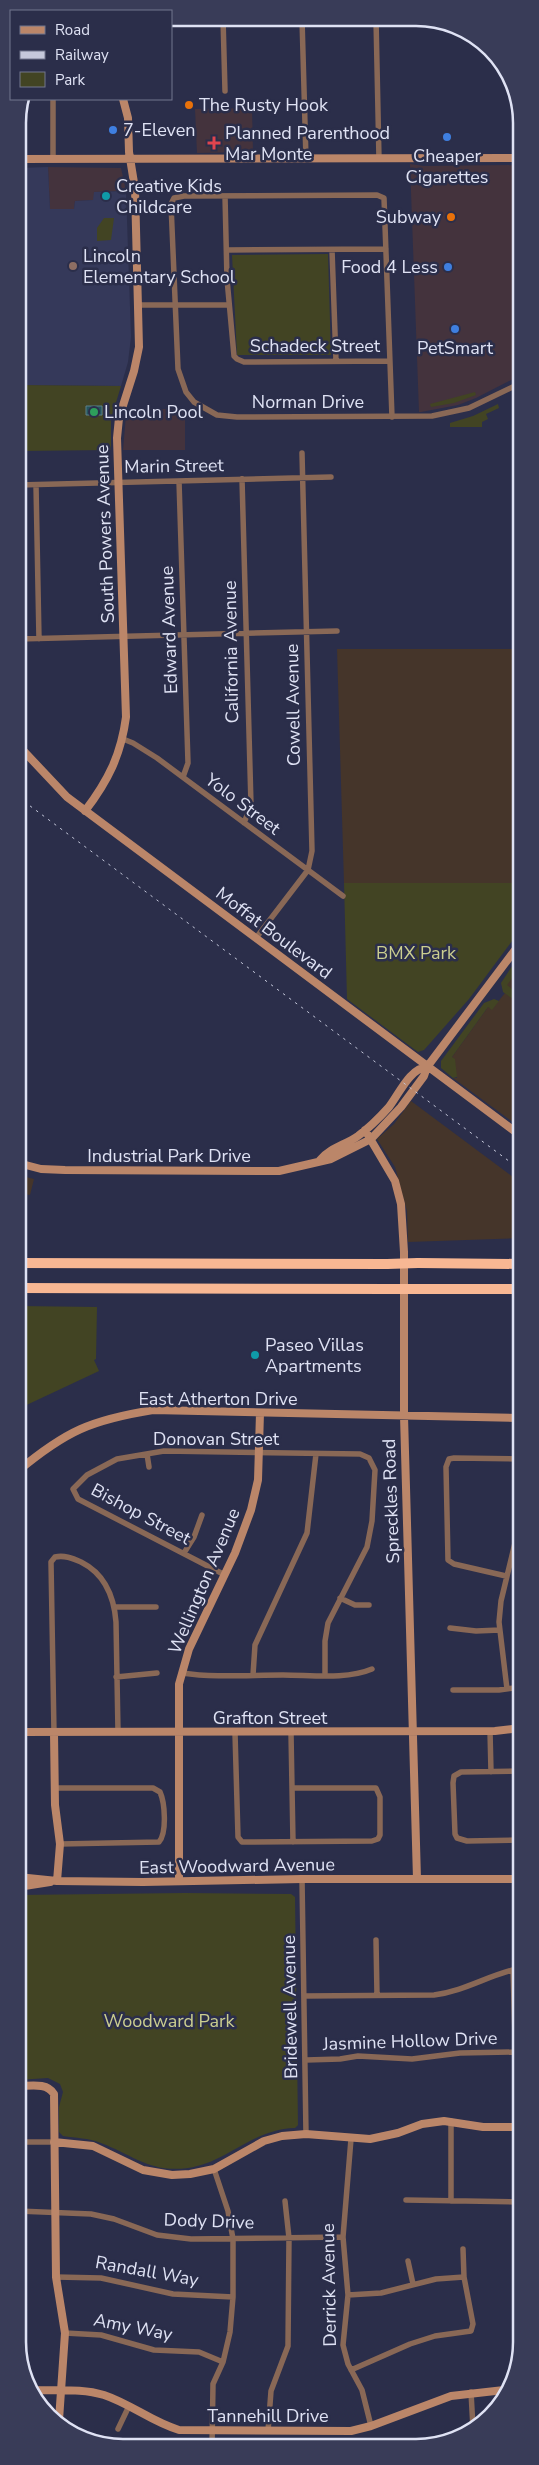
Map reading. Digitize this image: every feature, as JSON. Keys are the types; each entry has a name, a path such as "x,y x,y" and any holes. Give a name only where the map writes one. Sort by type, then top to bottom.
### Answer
{"highway":[{"path":"26,1263 513,1264"},
{"path":"26,1288 513,1290"}],"street":[{"path":"223,26 225,91"},
{"path":"302,26 306,159"},
{"path":"376,26 379,159"},
{"path":"53,100 53,159"},
{"name":"South Powers Avenue","path":"85,811 108,778 123,739 126,717 118,482 118,427 138,355 138,305 136,188 131,160 128,118 123,100"},
{"path":"26,159 513,158"},
{"path":"138,305 229,305 226,196 377,195 384,198 392,417"},
{"name":"Norman Drive","path":"226,196 178,196 171,204 174,305 179,376 189,397 208,411 226,417 432,416 469,408 513,387"},
{"path":"228,250 386,249"},
{"path":"332,250 336,361"},
{"name":"Schadeck Street","path":"229,305 236,360 244,362 390,361"},
{"name":"Cowell Avenue","path":"256,938 308,870 312,851 302,453"},
{"name":"Marin Street","path":"26,485 331,477"},
{"name":"California Avenue","path":"242,479 250,805 244,823"},
{"name":"Edward Avenue","path":"179,481 188,763 183,777"},
{"path":"36,485 40,639"},
{"path":"26,639 337,631"},
{"name":"Yolo Street","path":"123,739 134,743 183,777 343,896"},
{"name":"Moffat Boulevard","path":"26,754 42,772 85,811 513,1130"},
{"path":"427,1067 513,953"},
{"name":"Industrial Park Drive","path":"320,1160 327,1152 365,1130 388,1107 416,1070 427,1067"},
{"name":"Industrial Park Drive","path":"26,1165 40,1169 65,1170 279,1171 331,1159 371,1139 401,1106 424,1076 427,1067"},
{"name":"Spreckles Road","path":"365,1130 395,1181 401,1204 404,1252 404,1416 417,1879"},
{"name":"East Atherton Drive","path":"26,1465 53,1443 80,1428 117,1416 153,1410 513,1418"},
{"name":"Wellington Avenue","path":"179,1881 180,1733 178,1700 182,1674 189,1649 225,1574 251,1510 258,1480 260,1413"},
{"name":"Donovan Street","path":"73,1489 97,1467 117,1459 164,1451 259,1454 360,1454 369,1458 375,1470 372,1521 367,1548 340,1598"},
{"path":"148,1454 149,1467"},
{"path":"253,1675 255,1644 307,1534 316,1454"},
{"path":"506,1576 450,1563 447,1553 445,1473 449,1459 513,1459"},
{"name":"Bishop Street","path":"73,1489 78,1498 225,1574"},
{"path":"184,1553 194,1537 202,1515"},
{"path":"507,1689 500,1630 501,1601 513,1549"},
{"path":"57,1881 60,1844 55,1804 51,1567 52,1560 60,1556 75,1559 87,1565 101,1577 108,1588 115,1608 118,1732"},
{"path":"325,1675 326,1628 340,1598 356,1605 369,1605"},
{"path":"115,1608 156,1607"},
{"path":"450,1628 476,1631 500,1630"},
{"path":"182,1674 205,1676 325,1675 353,1674 372,1669"},
{"path":"116,1677 157,1673"},
{"path":"453,1690 513,1688"},
{"name":"Grafton Street","path":"26,1732 490,1732 513,1729"},
{"path":"490,1732 491,1772"},
{"path":"235,1733 238,1837 242,1842 378,1839 380,1830 380,1797 379,1791 373,1787 292,1788"},
{"path":"290,1733 293,1842"},
{"path":"513,1771 461,1772 454,1776 455,1834 457,1838 467,1841 513,1840"},
{"path":"56,1788 153,1788 160,1792 162,1798 163,1832 159,1842 60,1844"},
{"name":"East Woodward Avenue","path":"26,1878 57,1881 513,1879"},
{"name":"Bridewell Avenue","path":"302,1879 306,2134"},
{"name":"East Woodward Avenue","path":"26,1886 57,1881"},
{"path":"376,1940 376,1995"},
{"path":"304,1996 434,1995 455,1992 493,1975 513,1970"},
{"name":"Jasmine Hollow Drive","path":"306,2060 340,2060 358,2056 412,2060 460,2053 513,2052"},
{"path":"26,2086 43,2086 52,2090 54,2094 56,2277 65,2333 59,2415"},
{"path":"26,2142 54,2142 93,2146 134,2166 155,2173 190,2174 214,2169 264,2141 282,2136 306,2134 370,2139 387,2136 434,2121 451,2121 483,2127 513,2127"},
{"path":"451,2121 451,2200"},
{"name":"Derrick Avenue","path":"351,2139 343,2237 348,2295 343,2345 351,2370 362,2390 371,2426"},
{"path":"212,2439 213,2384 223,2362 230,2332 233,2297 233,2239 228,2211 214,2169"},
{"path":"406,2200 513,2202"},
{"path":"268,2431 271,2391 288,2346 289,2238 285,2201"},
{"name":"Dody Drive","path":"26,2211 103,2216 169,2237 233,2239 343,2237"},
{"path":"351,2370 410,2344 435,2336 471,2331 473,2324 464,2277 463,2249"},
{"path":"408,2261 413,2284"},
{"name":"Randall Way","path":"56,2277 101,2278 173,2294 233,2297"},
{"path":"348,2295 381,2293 413,2284 464,2277"},
{"name":"Amy Way","path":"65,2333 101,2335 154,2350 199,2352 223,2362"},
{"name":"Tannehill Drive","path":"39,2390 85,2390 129,2406 168,2427 190,2431 351,2430 371,2426 438,2399 471,2392 500,2390"},
{"path":"471,2392 473,2420"},
{"path":"118,2429 129,2406"}],"shaded area":[{"path":"252,108 253,152 197,153 195,109"},
{"path":"410,164 424,166 513,165 513,379 458,405 419,412"},
{"path":"48,167 121,168 126,191 94,192 94,200 75,201 74,209 50,209"},
{"name":"Lincoln Elementary School","path":"48,167 50,209 74,209 75,201 93,200 94,192 126,191 131,337 128,362 121,386 26,385 26,168"},
{"name":"Lincoln Pool","path":"86,406 102,406 102,415 86,415"},
{"path":"150,409 185,409 185,450 123,450 126,415 146,415"},
{"path":"337,649 513,649 513,883 344,883"},
{"path":"513,976 513,999 506,985"},
{"path":"505,993 513,999 513,1122 453,1078 457,1078 452,1057 488,1007 492,1009"},
{"path":"411,1101 513,1177 513,1238 408,1242 407,1211 395,1167 377,1139 394,1124"},
{"path":"26,1177 34,1179 30,1195 26,1194"},
{"path":"27,2245 28,2358 26,2341"}],"green space":[{"path":"104,218 114,218 111,240 97,241 97,228"},
{"path":"328,254 331,355 237,355 232,255"},
{"path":"26,385 121,386 111,419 111,450 26,451"},
{"path":"475,392 476,395 454,403 431,407 430,404"},
{"path":"498,404 499,408 486,414 488,419 482,422 482,427 450,427 450,423 473,416"},
{"name":"BMX Park","path":"344,883 513,883 513,940 469,999 424,1050 418,1052 347,999"},
{"path":"513,965 513,977 507,985 513,990 513,999 503,992 501,983"},
{"path":"494,999 499,1001 492,1010 488,1007 452,1057 455,1059 457,1077 453,1078 441,1068 441,1061 484,1003"},
{"path":"26,1306 97,1307 96,1359 94,1360 99,1371 26,1405"},
{"name":"Woodward Park","path":"185,1893 291,1894 295,1897 298,2125 295,2128 266,2134 202,2165 175,2169 163,2168 142,2162 96,2141 63,2136 59,2132 59,2107 63,2092 60,2084 48,2078 26,2079 26,1895"}],"railway":[{"path":"26,803 513,1164"}],"place":[{"name":"The Rusty Hook","path":"189,105"},
{"name":"7-Eleven","path":"113,130"},
{"name":"Cheaper Cigarettes","path":"447,137"},
{"name":"Planned Parenthood Mar Monte","path":"214,143"},
{"name":"Creative Kids Childcare","path":"106,196"},
{"name":"Subway","path":"451,217"},
{"name":"Lincoln Elementary School","path":"73,266"},
{"name":"Food 4 Less","path":"448,267"},
{"name":"PetSmart","path":"455,329"},
{"name":"Lincoln Pool","path":"94,412"},
{"name":"Paseo Villas Apartments","path":"255,1355"}]}
